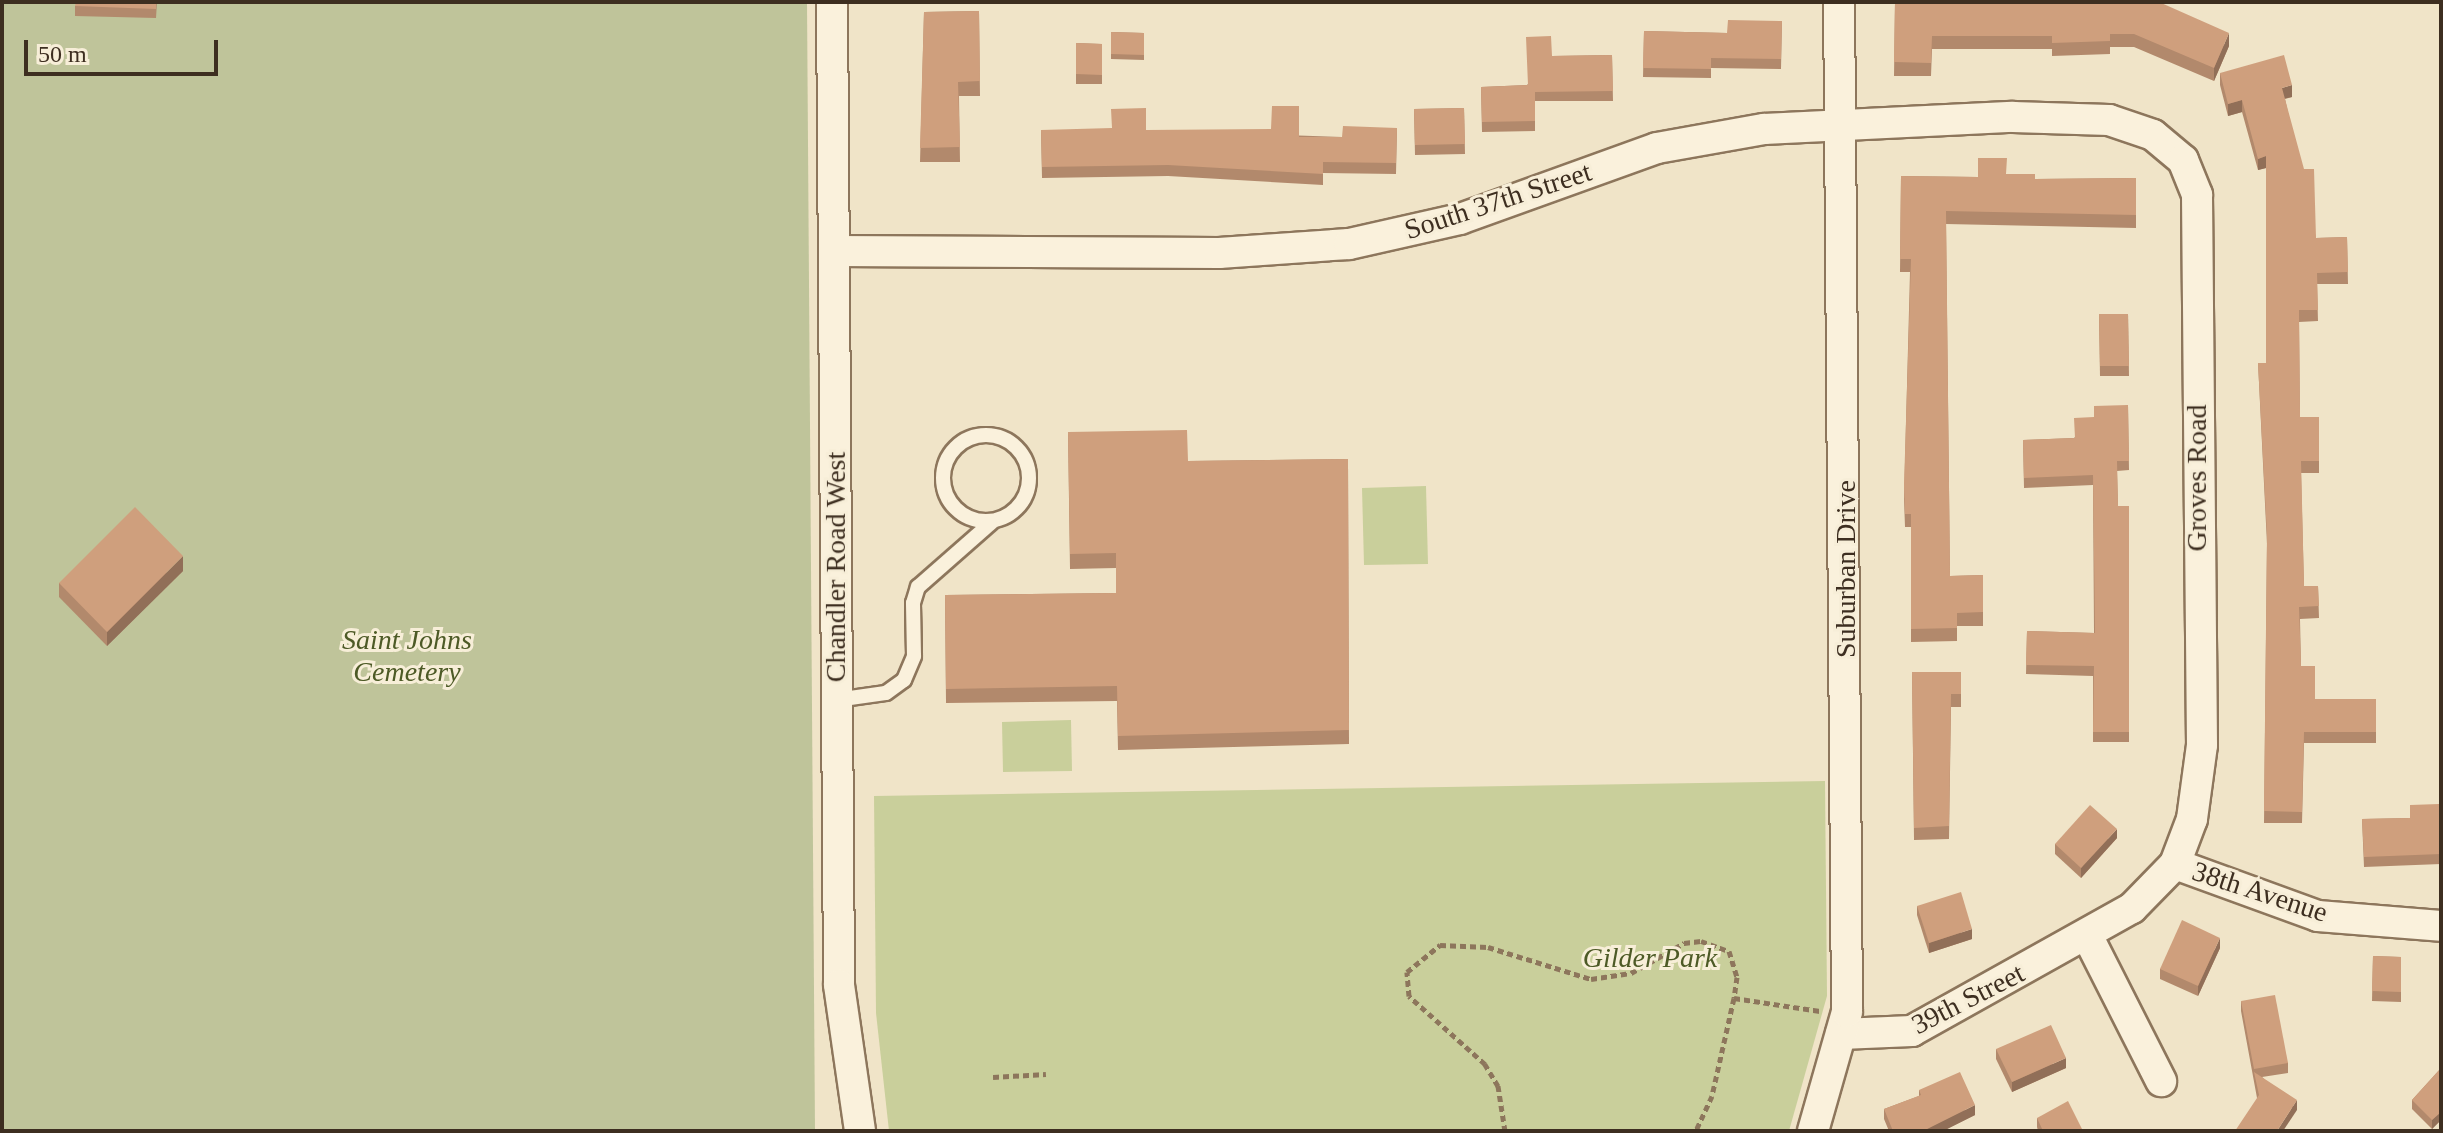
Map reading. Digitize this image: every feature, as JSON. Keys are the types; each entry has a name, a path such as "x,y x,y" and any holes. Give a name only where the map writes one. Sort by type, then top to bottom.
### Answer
{"street":[{"name":"Chandler Road West","path":"832,2 839,985 860,1131"},
{"name":"Suburban Drive","path":"1813,1131 1844,1023 1839,2"},
{"name":"South 37th Street","path":"835,251 1219,253 1349,244 1460,219 1657,148 1764,129 2013,117"},
{"name":"Groves Road","path":"2013,117 2109,120 2153,135 2183,160 2197,195 2202,745 2192,819 2175,864 2132,908 2087,935"},
{"name":"38th Avenue","path":"2175,864 2318,916 2441,926"},
{"name":"39th Street","path":"1844,1023 1912,1031 2087,935"},
{"path":"2087,935 2161,1081"}],"lane":[{"path":"835,700 886,693 904,680 914,656 913,603 918,587 992,522 1018,508 1029,480 1020,452 1009,442 980,435 955,447 947,458 942,485 946,498 965,517 992,522"}],"path":[{"path":"1505,1131 1498,1086 1485,1064 1409,996 1407,972 1429,950 1469,943 1591,979 1631,973 1684,943 1701,941 1729,951 1737,977 1734,998 1712,1096 1696,1131"},
{"path":"1734,998 1844,1023"},
{"path":"993,1077 1046,1074"}],"green space":[{"name":"Saint Johns Cemetery","path":"2,2 807,2 815,1131 2,1131"},
{"path":"1426,486 1428,564 1364,565 1362,488"},
{"path":"1071,720 1072,771 1003,772 1002,722"},
{"name":"Gilder Park","path":"1825,781 1827,996 1789,1131 889,1131 876,1013 874,796"}],"building":[{"path":"76,2 156,2 156,9 75,6"},
{"path":"1895,2 2159,2 2229,33 2214,68 2134,34 2110,34 2110,41 2052,43 2052,36 1932,36 1931,63 1894,62"},
{"path":"979,11 980,81 958,82 960,147 920,148 924,12"},
{"path":"1728,20 1782,21 1781,59 1711,58 1711,69 1643,68 1644,31 1727,33"},
{"path":"1111,32 1144,33 1144,55 1111,54"},
{"path":"1551,36 1552,56 1612,55 1613,91 1535,92 1535,121 1482,122 1481,87 1528,85 1526,37"},
{"path":"1076,43 1102,44 1102,75 1076,74"},
{"path":"2284,55 2292,85 2282,88 2304,169 2314,169 2316,238 2347,237 2348,272 2317,273 2318,310 2299,310 2300,417 2319,417 2319,461 2301,461 2304,586 2318,586 2319,606 2299,607 2301,666 2315,666 2315,699 2376,699 2376,732 2304,732 2302,812 2264,811 2267,535 2258,363 2266,363 2266,156 2258,159 2242,100 2228,104 2220,73"},
{"path":"1272,106 1299,106 1299,137 1342,137 1343,126 1397,128 1396,163 1323,162 1323,174 1168,165 1042,167 1041,130 1112,128 1111,109 1146,108 1146,130 1271,129"},
{"path":"1464,108 1465,144 1415,145 1414,109"},
{"path":"1978,158 2007,158 2006,174 2035,174 2035,179 2136,178 2136,215 1946,211 1950,576 1983,575 1983,612 1957,613 1957,628 1911,629 1911,514 1905,514 1904,485 1911,259 1900,259 1901,176 1978,177"},
{"path":"2099,314 2128,314 2129,366 2100,366"},
{"path":"2128,405 2129,461 2117,461 2118,506 2129,506 2129,732 2093,732 2094,666 2026,665 2027,631 2095,633 2093,475 2024,478 2023,440 2075,438 2074,418 2094,417 2094,406"},
{"path":"1187,430 1188,461 1348,459 1349,730 1118,736 1117,686 946,689 945,595 1116,593 1116,553 1070,554 1068,432"},
{"path":"135,507 183,556 107,632 59,583"},
{"path":"1912,672 1961,672 1961,694 1951,694 1949,826 1914,828"},
{"path":"2439,804 2441,854 2364,857 2362,819 2410,818 2410,805"},
{"path":"2090,805 2117,829 2081,868 2055,844"},
{"path":"1961,892 1972,929 1929,943 1917,906"},
{"path":"2182,920 2220,938 2198,986 2160,969"},
{"path":"2373,956 2401,957 2401,992 2372,991"},
{"path":"2275,995 2288,1063 2254,1069 2241,1001"},
{"path":"2051,1025 2066,1058 2012,1082 1996,1049"},
{"path":"2441,1068 2441,1112 2432,1120 2412,1100"},
{"path":"1960,1072 1975,1105 1923,1131 1893,1131 1884,1109 1921,1095 1919,1090"},
{"path":"2254,1072 2297,1100 2277,1131 2235,1131 2259,1095"},
{"path":"2068,1101 2083,1131 2043,1131 2037,1118"}]}
